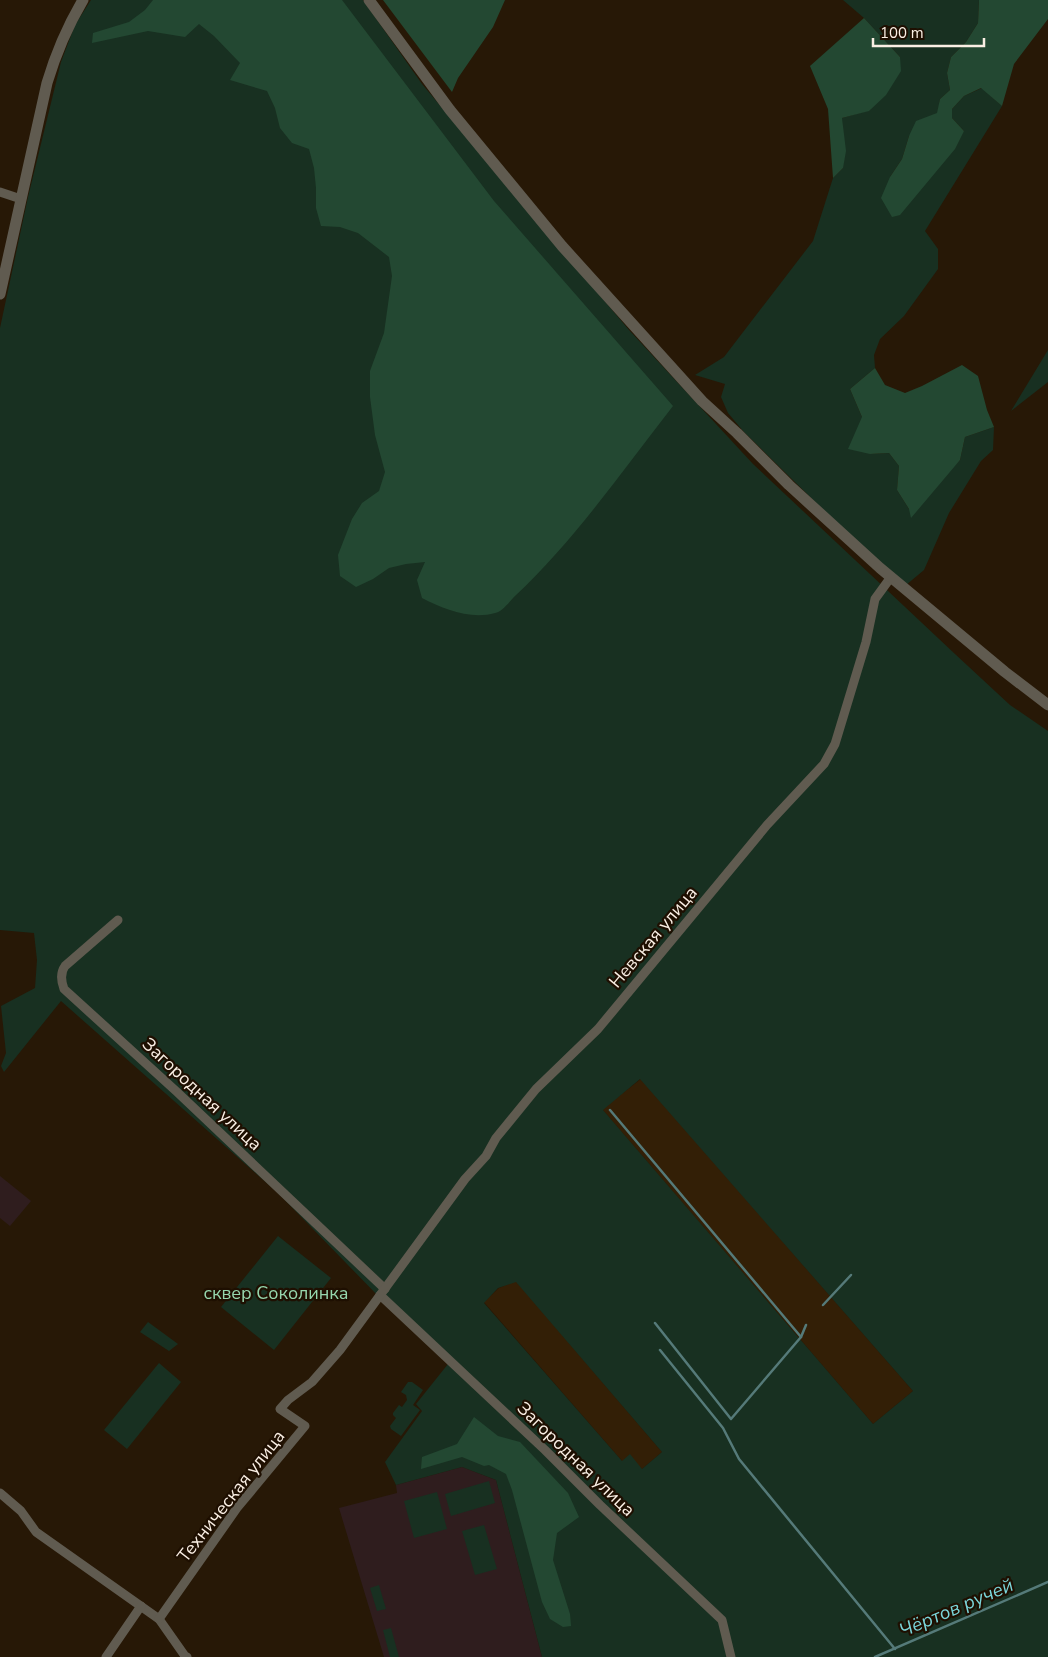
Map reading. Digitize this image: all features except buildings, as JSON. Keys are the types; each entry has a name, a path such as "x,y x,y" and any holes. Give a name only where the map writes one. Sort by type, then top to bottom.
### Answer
{"street":[{"path":"0,294 47,83 55,56 68,26 83,0"},
{"path":"369,0 450,110 562,246 702,401 737,433 789,486 891,577 1005,672 1048,705"},
{"path":"0,192 22,199"},
{"name":"Невская улица","path":"383,1292 464,1180 486,1156 496,1138 530,1096 598,1030 767,824 824,764 835,744 866,642 875,598 891,577"},
{"name":"Загородная улица","path":"118,920 65,966 62,970 61,982 64,989 176,1091 540,1444 600,1505 722,1620 731,1657"},
{"name":"Техническая улица","path":"159,1619 237,1508 305,1426 280,1409 288,1400 322,1373 383,1292"},
{"path":"0,1493 21,1511 36,1532 159,1619 184,1656 187,1657"},
{"path":"106,1657 141,1606"}],"shaded area":[{"path":"641,1079 913,1391 873,1424 602,1109"},
{"path":"0,1176 31,1201 10,1226 0,1218"},
{"path":"516,1281 662,1452 642,1469 622,1461 484,1302 499,1288"},
{"path":"462,1467 496,1480 542,1657 384,1657 339,1508 397,1493 396,1485"}],"green space":[{"path":"91,0 363,0 422,84 629,330 753,464 1010,705 1048,731 1048,1657 542,1657 496,1480 462,1467 396,1485 385,1462 422,1411 416,1404 448,1364 382,1300 277,1192 61,1001 4,1072 1,1066 6,1053 1,1006 35,988 37,960 34,933 0,930 0,328 28,197 61,62 75,25","holes":["640,1079 913,1391 873,1424 603,1110","516,1282 662,1452 642,1469 630,1454 622,1461 484,1303 498,1288"]},
{"path":"153,0 342,0 494,201 673,406 578,529 537,575 500,611 486,615 467,614 439,606 422,598 417,580 425,562 389,568 373,579 356,587 340,576 338,555 352,519 362,503 379,491 385,472 375,435 370,397 370,371 384,333 392,276 389,257 358,233 340,227 321,226 316,208 314,168 309,149 292,143 280,128 275,108 267,91 230,80 240,63 214,36 199,24 185,37 148,31 92,43 93,33 129,22 145,10"},
{"path":"383,0 505,0 493,27 458,78 452,92"},
{"path":"843,0 979,0 978,23 966,42 951,57 947,73 950,90 940,99 938,113 909,136 902,159 890,177 964,131 952,118 952,109 964,96 982,88 1002,106 925,231 938,249 938,269 904,316 880,339 874,355 875,368 850,389 862,417 870,454 889,453 899,466 897,490 909,509 960,460 965,437 994,427 993,450 981,461 949,513 924,570 906,585 849,535 744,432 728,413 721,397 725,384 695,375 724,357 813,241 833,178 843,168 842,118 870,110 900,57 864,18"},
{"path":"979,0 1048,0 1048,19 1014,64 1002,106 981,88 964,96 952,109 952,118 964,131 955,149 900,215 892,217 881,198 890,177 902,159 916,121 937,113 940,99 950,90 947,73 951,57 966,42 978,23"},
{"path":"864,18 900,57 901,71 886,95 869,111 842,118 846,151 843,168 833,178 828,109 810,66"},
{"path":"1048,350 1048,382 1011,411"},
{"path":"962,365 978,376 987,410 994,427 965,437 960,460 911,518 909,509 897,490 899,466 889,453 870,454 848,449 862,417 850,389 875,368 885,385 905,393"},
{"name":"сквер Соколинка","path":"278,1236 331,1278 274,1350 221,1307"},
{"path":"148,1322 178,1344 169,1351 140,1332"},
{"path":"159,1363 181,1382 127,1449 104,1430"},
{"path":"408,1382 412,1382 423,1390 413,1405 420,1410 401,1436 391,1429 390,1426 396,1418 393,1413 399,1405 402,1407 407,1400 406,1395 401,1392"},
{"path":"474,1417 498,1436 520,1442 568,1493 579,1517 557,1533 553,1560 570,1614 571,1626 563,1627 550,1619 542,1602 506,1474 489,1465 484,1466 462,1457 421,1469 422,1457 457,1444"},
{"path":"489,1481 495,1503 451,1516 445,1494"},
{"path":"437,1492 447,1529 414,1538 404,1501"},
{"path":"484,1525 497,1569 475,1575 462,1531"},
{"path":"379,1585 386,1609 377,1611 370,1588"},
{"path":"391,1628 399,1657 390,1657 383,1630"}],"waterway":[{"path":"610,1110 801,1337"},
{"path":"823,1305 851,1275"},
{"path":"655,1323 731,1419 801,1337 806,1325"},
{"path":"660,1350 723,1428 739,1459 895,1649"},
{"name":"Чёртов ручей","path":"875,1657 1048,1582"}]}
